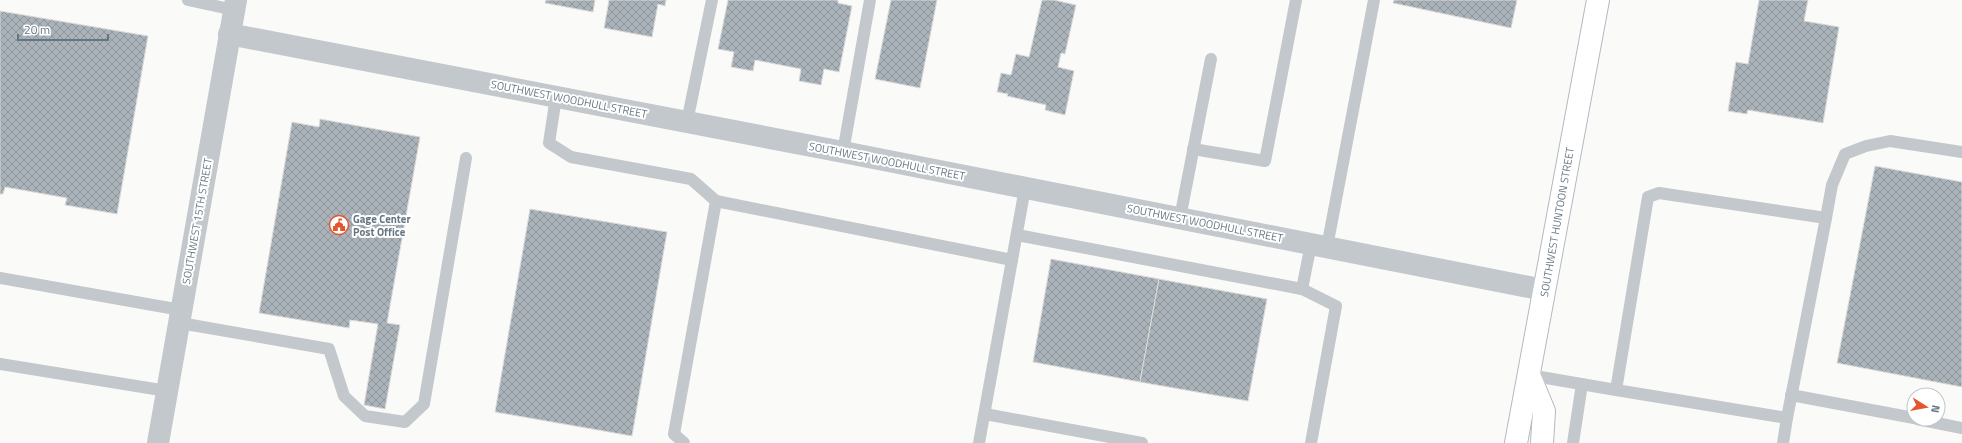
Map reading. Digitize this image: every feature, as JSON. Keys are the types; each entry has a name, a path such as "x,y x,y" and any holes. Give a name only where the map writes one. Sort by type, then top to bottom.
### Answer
{"main road":[{"name":"SOUTHWEST HUNTOON STREET","path":"1516,443 1598,0"},
{"path":"1529,375 1544,411 1542,443"}],"street":[{"name":"SOUTHWEST 15TH STREET","path":"158,443 235,5"},
{"name":"SOUTHWEST WOODHULL STREET","path":"229,34 843,152 1544,290"}],"lane":[{"path":"188,0 235,5"},
{"path":"687,122 712,0"},
{"path":"843,152 870,0"},
{"path":"1193,149 1264,161 1296,0"},
{"path":"1302,289 1319,246 1374,0"},
{"path":"1180,218 1212,59"},
{"path":"556,97 549,143 571,157 691,179 716,201 1012,260"},
{"path":"1783,443 1832,184 1845,154 1866,146 1890,141 1962,152"},
{"path":"0,278 329,349 344,396 365,416 405,422 424,404 466,158"},
{"path":"979,443 1026,188"},
{"path":"1616,390 1648,197 1659,193 1826,218"},
{"path":"684,443 674,434 716,201"},
{"path":"1017,235 1302,289 1336,306 1312,443"},
{"path":"0,364 167,391"},
{"path":"1529,375 1787,418"},
{"path":"1573,443 1582,384"},
{"path":"1792,395 1906,417"},
{"path":"984,414 1142,443"},
{"path":"1946,425 1962,428"}],"building":[{"path":"546,0 595,0 593,12 545,3"},
{"path":"609,0 666,0 665,6 658,4 652,37 604,28"},
{"path":"728,0 838,0 838,3 852,6 839,72 824,69 821,85 799,81 801,69 755,60 753,71 731,67 734,52 718,49"},
{"path":"891,0 937,0 920,88 875,79"},
{"path":"1042,0 1054,0 1076,5 1065,54 1061,53 1058,67 1074,71 1065,115 1045,110 1046,105 1007,96 1008,94 997,92 1001,73 1011,75 1016,54 1029,57"},
{"path":"1394,0 1517,0 1511,28 1393,3"},
{"path":"1759,0 1808,0 1804,21 1839,27 1823,123 1748,110 1747,114 1728,111 1736,62 1748,64"},
{"path":"0,11 148,36 117,214 65,205 67,198 5,187 3,194 0,194"},
{"name":"Gage Center Post Office","path":"320,119 420,137 387,323 400,325 385,409 364,405 378,324 350,320 349,328 259,313 292,122 319,127"},
{"path":"1875,166 1962,182 1962,387 1837,363"},
{"path":"530,209 667,232 632,436 495,412"},
{"path":"1051,259 1159,279 1140,382 1033,362"},
{"path":"1159,279 1267,299 1248,401 1140,382"}],"place":[{"name":"Gage Center Post Office","path":"339,225"}]}
